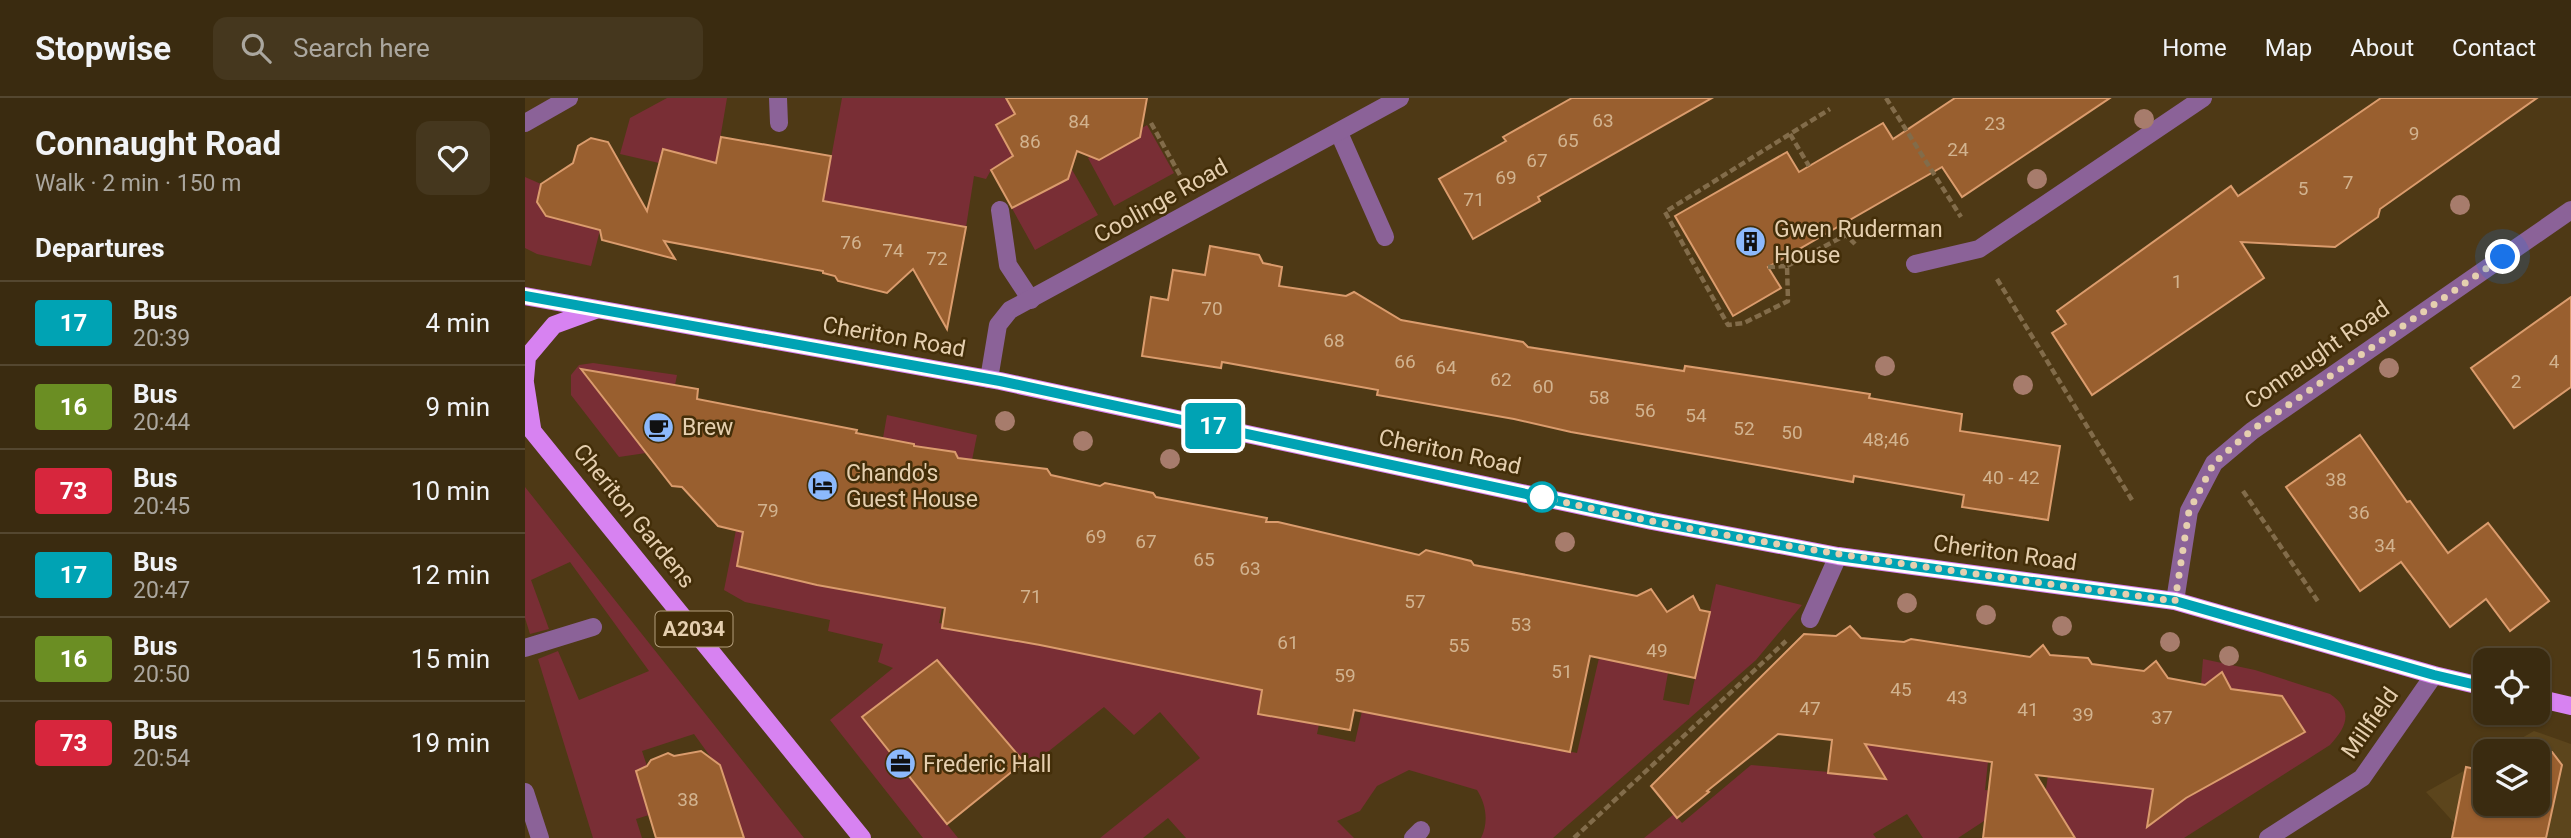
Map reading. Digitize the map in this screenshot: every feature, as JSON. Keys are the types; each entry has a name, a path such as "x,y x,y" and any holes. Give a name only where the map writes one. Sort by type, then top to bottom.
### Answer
{"main road":[{"name":"Cheriton Road","path":"525,296 989,380 1652,521 1838,556 2175,601 2473,684"},
{"name":"A2034","path":"529,425 525,381 527,357 554,325 596,310"},
{"name":"Cheriton Gardens","path":"529,425 862,838"},
{"path":"2550,701 2571,706"}],"street":[{"path":"525,122 569,98"},
{"path":"778,98 779,123"},
{"name":"Coolinge Road","path":"989,380 998,325 1010,310 1401,98"},
{"path":"1915,264 1979,249 2203,98"},
{"path":"1339,132 1385,237"},
{"path":"1000,210 1008,265 1031,300"},
{"name":"Connaught Road","path":"2175,601 2189,511 2214,463 2252,430 2571,210"},
{"path":"1810,619 1838,556"},
{"path":"525,648 593,627"},
{"name":"Millfield","path":"2267,838 2362,778 2434,675"},
{"path":"525,792 540,838"}],"path":[{"path":"1886,98 1962,218"},
{"path":"1787,266 1788,301 1744,323 1728,325 1665,212 1830,109"},
{"path":"1151,123 1181,177"},
{"path":"1790,134 1809,166"},
{"path":"1768,267 1787,266 1846,235 1855,244"},
{"path":"1997,279 2132,500"},
{"path":"2243,491 2319,603"},
{"path":"1574,838 1810,619"}],"shaded area":[{"path":"667,98 727,98 716,163 663,149 659,163 620,154 630,118"},
{"path":"842,98 1006,98 1015,114 1013,156 991,170 986,179 974,176 966,227 823,202"},
{"path":"1147,125 1174,173 1114,206 1088,158 1121,139 1129,143 1140,138 1142,128"},
{"path":"1071,168 1098,215 1035,250 1009,203 1019,205 1030,199 1032,189 1048,182 1057,185 1068,180"},
{"path":"525,177 541,184 537,202 546,216 600,230 591,266 537,254 525,248"},
{"path":"593,363 677,375 675,385 596,387 646,453 619,457 571,395 571,375 579,365"},
{"path":"887,415 977,435 972,460 958,458 955,452 944,450 938,454 913,449 914,444 883,438"},
{"path":"525,487 804,838 744,838 712,759 694,734 642,751 647,766 636,771 649,815 636,819 642,838 593,838 538,659 558,651 579,700 649,671 570,562 531,580 549,629 530,634 525,618"},
{"path":"958,529 939,623 1084,654 1099,579 1123,584 1108,659 1151,668 1216,656 1212,681 1240,686 1245,661 1267,665 1258,714 1290,719 1340,622 1317,734 1355,742 1362,711 1442,645 1426,724 1512,741 1527,664 1536,745 1577,753 1599,658 1668,673 1663,700 1689,705 1716,584 1802,605 1756,660 1553,838 1481,838 1485,813 1477,790 1409,770 1377,786 1360,811 1337,821 1354,838 1186,838 1168,818 1143,838 1100,838 1200,758 1160,712 1134,735 1104,707 1029,767 936,660 862,717 958,838 923,838 830,720 893,668 878,662 883,644 828,631 830,620 745,602 724,590 736,530 743,532 737,566 836,589 897,599"},
{"path":"2203,659 2255,670 2330,694 2343,706 2345,719 2341,732 2330,745 2184,838 2075,838 2066,823 2056,828 1993,834 1984,821 1958,838 1923,838 1907,814 1873,834 1876,838 1644,838 1674,814 1682,823 1751,765 1829,772 1862,729 1907,734 1905,750 1938,754 1990,742 1985,790 2045,796 2050,761 2074,780 2110,784 2157,754 2151,803 2174,807 2186,798 2282,696 2231,689 2227,681 2212,679 2205,685 2201,684"},
{"path":"2534,731 2571,744 2571,838 2468,838 2426,792 2473,766 2473,816 2550,816 2550,739 2520,739"}],"building":[{"path":"1006,98 1147,98 1140,137 1099,160 1077,151 1068,179 1012,208 991,170 1013,156 996,125 1015,114"},
{"path":"1572,98 1712,98 1538,197 1540,201 1473,239 1439,179 1506,141 1503,137"},
{"name":"Gwen Ruderman House","path":"1955,98 2110,98 1962,197 1942,167 1768,267 1781,288 1733,316 1675,216 1787,152 1799,172 1883,123 1893,139"},
{"path":"2381,98 2537,98 2380,209 2378,217 2335,247 2241,242 2264,278 2092,395 2052,333 2066,324 2057,311 2231,186 2238,196"},
{"path":"721,137 831,156 823,201 966,227 947,329 913,269 887,293 838,281 835,276 823,271 664,241 675,259 602,240 600,230 546,216 537,202 541,184 573,163 578,146 591,138 608,142 647,211 663,149 716,163"},
{"path":"1210,246 1259,255 1263,263 1282,267 1279,286 1346,296 1354,292 1401,320 1523,342 1528,347 1684,371 1685,366 1870,394 1869,398 1962,414 1960,431 2060,446 2048,520 1962,507 1964,495 1854,476 1853,482 1571,432 1377,395 1378,390 1222,362 1221,368 1142,356 1151,297 1168,300 1173,270 1205,275"},
{"path":"2571,297 2571,387 2514,428 2471,368"},
{"path":"581,369 698,389 697,399 857,430 856,433 914,446 955,452 958,458 1047,469 1051,475 1100,486 1105,483 1153,493 1156,497 1267,518 1266,522 1278,522 1419,555 1426,550 1471,561 1474,565 1637,596 1651,589 1667,612 1693,596 1700,610 1710,612 1695,678 1590,656 1570,752 1354,710 1350,730 1258,714 1262,690 942,628 945,608 817,585 737,566 743,532 718,526 682,487 672,486"},
{"path":"2360,435 2407,502 2410,501 2448,553 2488,523 2549,601 2510,631 2486,599 2450,627 2401,562 2360,591 2286,487"},
{"path":"1850,626 1861,638 1904,642 1911,639 2030,657 2043,645 2050,655 2088,658 2092,664 2144,671 2156,661 2168,678 2205,685 2222,672 2231,689 2282,696 2305,732 2186,798 2147,827 2153,789 2036,775 2075,838 1983,838 1992,762 1865,744 1886,779 1828,773 1832,740 1778,734 1677,818 1651,786 1804,634 1836,636"},
{"path":"937,660 1024,762 947,824 862,717"},
{"path":"701,751 720,765 744,838 656,838 636,771 647,766 651,760 668,753 674,756"},
{"path":"2552,752 2562,765 2546,838 2452,838 2466,767 2473,768 2473,816 2550,816"}],"bus line":[{"name":"17","path":"525,296 1000,381 1652,521 1838,556 2175,601 2473,684"}],"place":[{"name":"Gwen Ruderman House","path":"1751,242"},
{"name":"Brew","path":"659,427"},
{"name":"Chando's Guest House","path":"823,486"},
{"name":"Frederic Hall","path":"900,764"}],"route":[{"path":"1542,497 1838,556 2175,601 2189,511 2214,463 2252,430 2503,257"}]}
